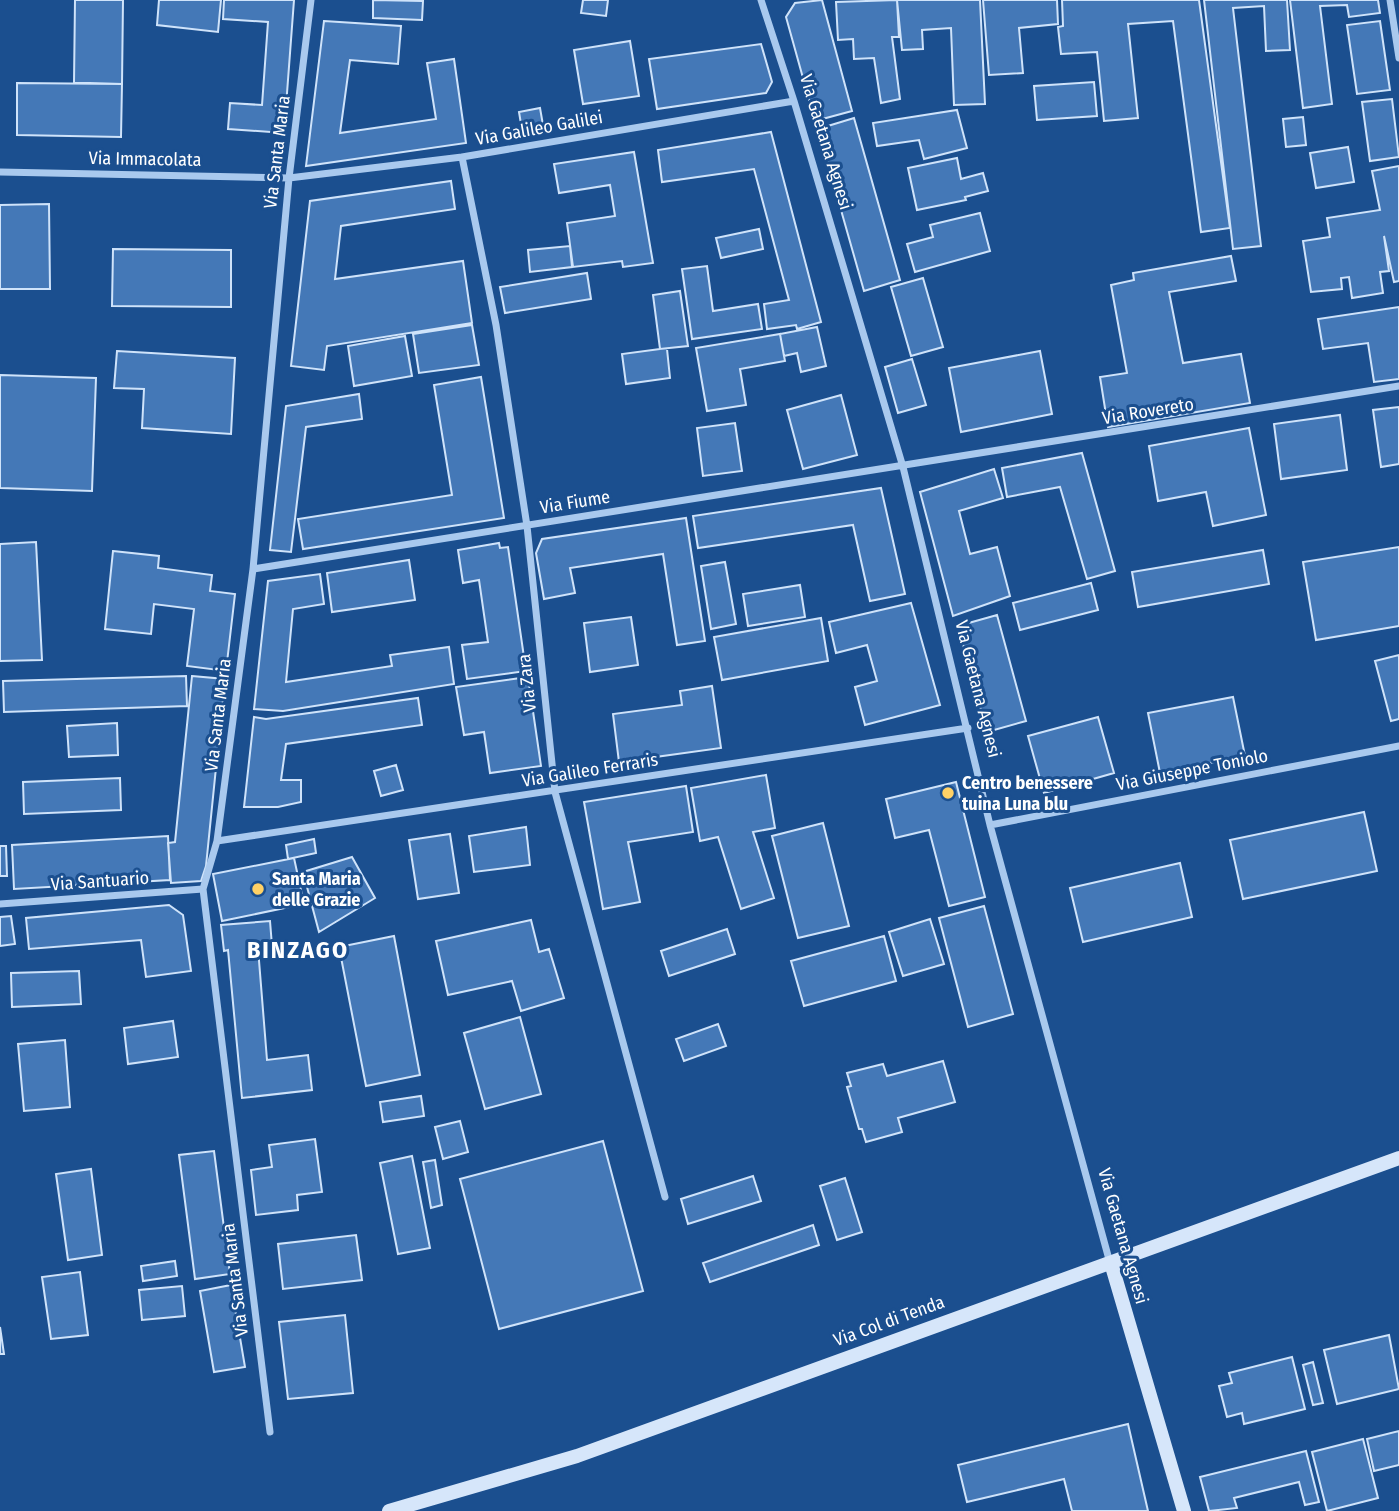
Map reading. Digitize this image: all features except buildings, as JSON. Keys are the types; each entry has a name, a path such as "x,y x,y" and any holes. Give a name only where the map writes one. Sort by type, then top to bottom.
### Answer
{"main road":[{"name":"Via Col di Tenda","path":"389,1511 577,1456 1399,1158"},
{"name":"Via Gaetana Agnesi","path":"1111,1263 1184,1511"}],"street":[{"name":"Via Santa Maria","path":"270,1432 203,889 217,841 253,569 289,178 311,0"},
{"name":"Via Gaetana Agnesi","path":"761,0 794,101 903,467 990,825 1111,1263"},
{"path":"1390,0 1399,58"},
{"name":"Via Galileo Galilei","path":"289,178 462,157 794,101"},
{"name":"Via Zara","path":"462,157 496,325 527,526 555,792 665,1197"},
{"name":"Via Immacolata","path":"0,172 289,178"},
{"name":"Via Rovereto","path":"903,467 1399,386"},
{"name":"Via Fiume","path":"253,569 903,467"},
{"name":"Via Galileo Ferraris","path":"217,841 968,728"},
{"name":"Via Giuseppe Toniolo","path":"990,825 1399,746"},
{"name":"Via Santuario","path":"0,904 203,889"}],"place":[{"name":"Centro benessere tuina Luna blu","path":"948,793"},
{"name":"Santa Maria delle Grazie","path":"258,889"}],"district":[{"name":"BINZAGO","path":"298,950"}]}
